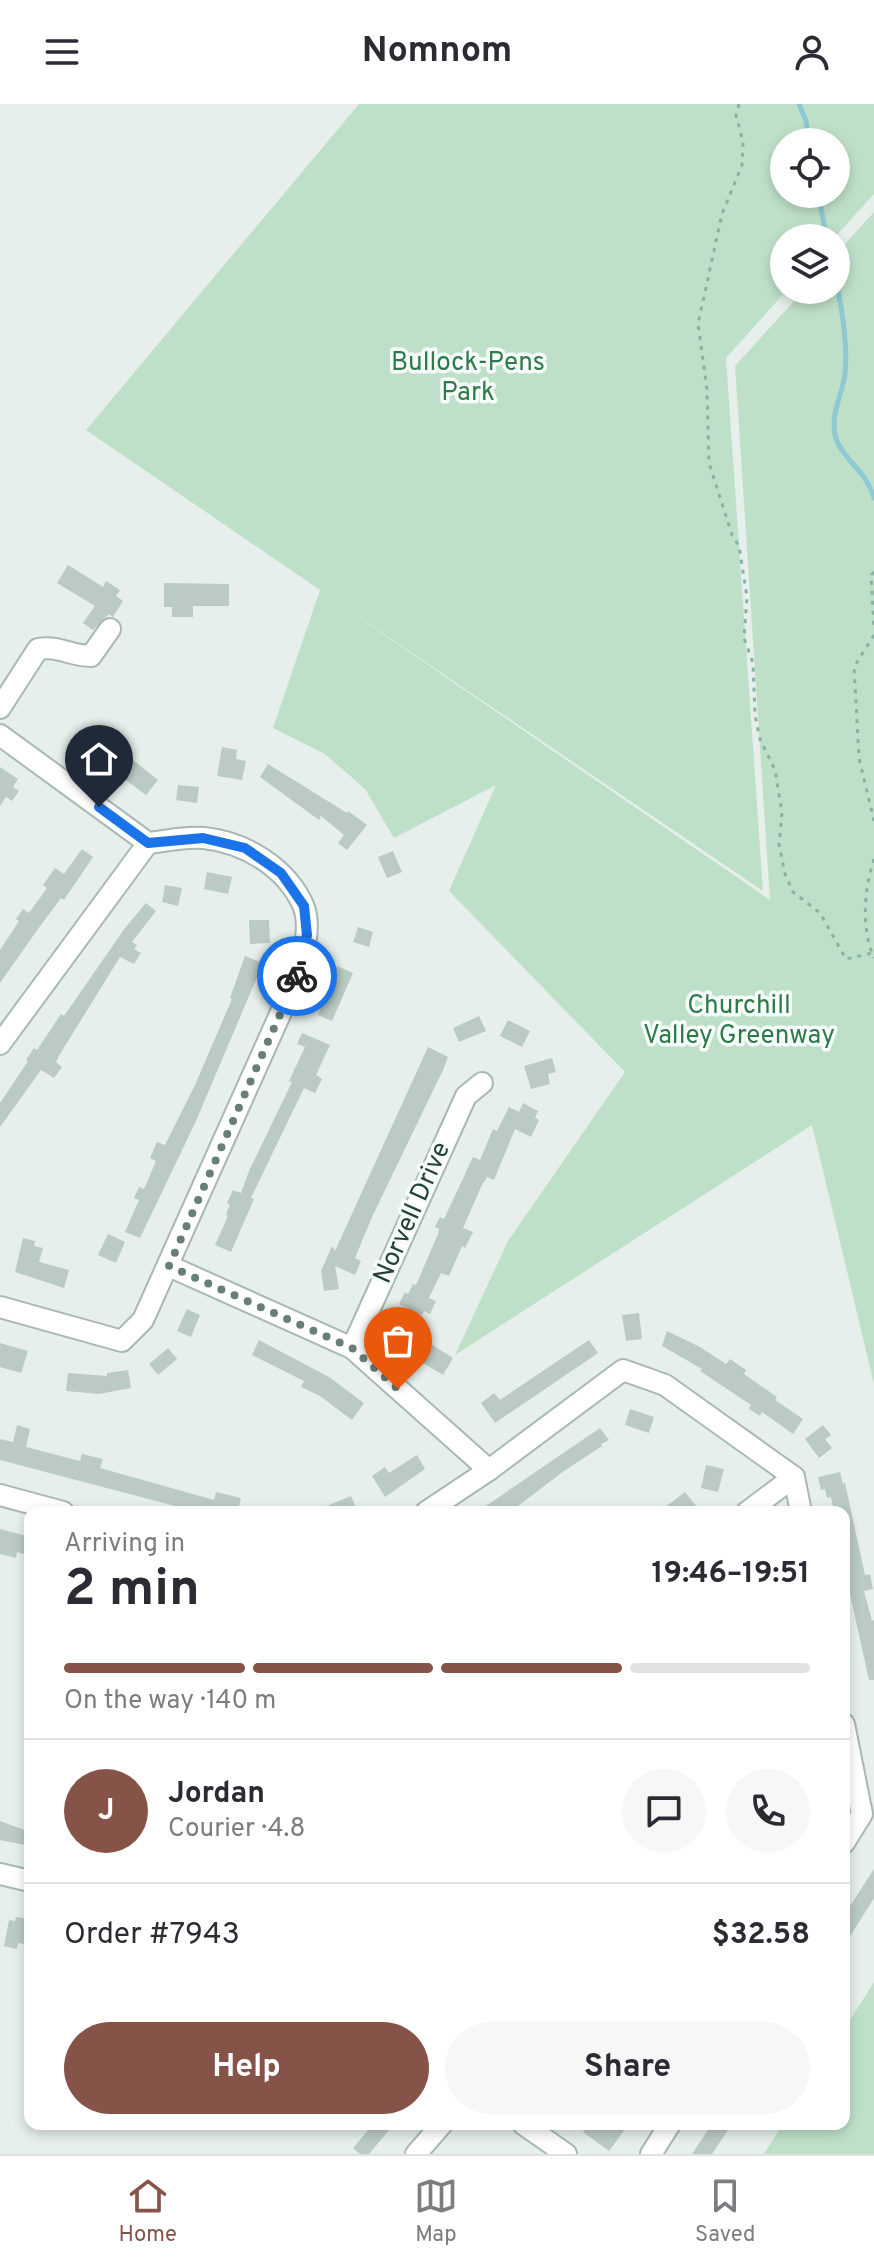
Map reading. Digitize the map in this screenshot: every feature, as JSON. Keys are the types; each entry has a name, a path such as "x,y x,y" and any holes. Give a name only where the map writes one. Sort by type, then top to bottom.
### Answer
{"street":[{"path":"0,708 38,649 51,646 74,656 91,656 110,629"},
{"path":"0,735 148,843 203,838 245,848 281,873 304,906 307,935 299,972 143,1320 122,1341 0,1307"},
{"path":"0,1044 148,843"},
{"name":"Norvell Drive","path":"352,1348 466,1096 482,1083"},
{"path":"169,1266 352,1348 489,1470"},
{"path":"435,1506 489,1470 623,1370 665,1385 794,1477 800,1506"},
{"path":"755,1506 794,1477"},
{"path":"0,1495 41,1506"},
{"path":"850,1754 862,1814 850,1833"},
{"path":"0,1874 24,1880"},
{"path":"416,2154 437,2130"},
{"path":"532,2130 566,2154"},
{"path":"651,2154 666,2130"}],"path":[{"path":"739,104 736,115 743,142 742,165 722,214 698,324 707,389 709,463 732,535 739,546 747,597 744,638 753,663 755,715 760,739 775,770 782,813 779,844 785,874 793,892 820,913 846,959 873,956 866,941 867,883 874,859"},
{"path":"874,572 871,575 874,633 854,667 859,758 874,821"}],"green space":[{"path":"359,104 874,104 874,194 847,224 770,224 770,304 774,304 726,358 763,891 325,594 770,900 735,366 791,304 850,304 850,239 874,212 874,1384 812,1125 455,1355 508,1241 625,1072 449,891 496,785 394,838 365,789 325,754 273,728 320,590 86,430"},
{"path":"874,1982 874,2154 764,2154 779,2130 850,2130 850,2020"}],"building":[{"path":"68,565 103,587 106,581 120,590 116,596 123,601 113,617 109,614 93,630 83,623 95,606 57,583"},
{"path":"164,583 229,584 229,606 193,606 193,617 172,617 172,607 164,607"},
{"path":"113,744 158,780 146,795 112,770 114,767 102,758"},
{"path":"222,747 237,750 236,759 246,761 242,780 217,776"},
{"path":"268,764 367,825 347,850 338,843 344,835 321,816 319,820 260,777"},
{"path":"0,767 18,779 13,787 19,791 12,801 6,797 0,806"},
{"path":"178,785 199,787 197,803 176,800"},
{"path":"82,849 93,857 0,983 0,950 19,921 16,919 23,909 29,913 47,888 43,885 55,868 64,874"},
{"path":"393,851 402,872 387,878 378,857"},
{"path":"207,872 232,877 228,894 204,889"},
{"path":"165,885 182,888 178,906 162,902"},
{"path":"146,903 156,911 132,942 137,945 134,949 141,953 134,964 120,957 60,1054 56,1062 62,1067 54,1078 41,1070 0,1127 0,1103 26,1060 34,1048 37,1050 61,1014 64,1016"},
{"path":"249,920 269,920 270,943 250,944"},
{"path":"358,927 373,932 369,947 353,942"},
{"path":"245,956 263,963 196,1121 140,1238 125,1232 139,1200 134,1198 139,1187 144,1189 156,1161 150,1158 157,1142 165,1145 195,1085 232,999"},
{"path":"337,966 353,973 332,1021 318,1015"},
{"path":"479,1016 486,1031 459,1042 453,1028"},
{"path":"508,1020 530,1031 522,1047 500,1036"},
{"path":"302,1033 330,1045 316,1075 322,1079 315,1093 304,1088 251,1198 254,1199 231,1252 215,1245 228,1216 230,1205 227,1203 233,1190 241,1193 292,1082 289,1081 305,1047 297,1044"},
{"path":"428,1047 448,1057 443,1070 372,1217 355,1258 361,1261 355,1275 335,1266 339,1289 324,1291 321,1271 332,1246 335,1251"},
{"path":"552,1058 556,1072 548,1074 550,1084 531,1089 524,1066"},
{"path":"523,1103 538,1111 535,1118 539,1120 531,1137 515,1129 494,1180 487,1177 481,1187 463,1228 473,1232 465,1248 462,1246 449,1276 441,1273 429,1298 436,1301 430,1314 424,1311 422,1315 399,1304 405,1292 408,1294 413,1284 416,1285 438,1234 439,1229 435,1227 440,1217 444,1219 473,1157 480,1160 493,1129 497,1131 509,1107 519,1112"},
{"path":"108,1234 125,1242 116,1263 98,1255"},
{"path":"23,1238 35,1241 34,1246 43,1248 39,1262 69,1270 64,1288 15,1272"},
{"path":"187,1309 200,1315 191,1337 177,1331"},
{"path":"639,1313 642,1339 626,1341 622,1315"},
{"path":"667,1331 726,1364 730,1359 746,1370 744,1374 803,1419 793,1434 762,1412 760,1416 749,1409 751,1405 700,1371 702,1369 662,1346"},
{"path":"259,1340 329,1377 364,1403 352,1420 320,1396 301,1387 304,1381 252,1355"},
{"path":"589,1340 598,1353 495,1423 481,1403 494,1393 500,1400"},
{"path":"0,1343 28,1351 21,1373 0,1367"},
{"path":"431,1344 453,1358 443,1375 420,1361"},
{"path":"168,1348 177,1359 158,1375 149,1364"},
{"path":"128,1370 131,1388 99,1394 66,1391 68,1373 107,1376 107,1373"},
{"path":"630,1409 654,1417 649,1433 625,1425"},
{"path":"17,1425 30,1429 26,1447 80,1461 82,1454 103,1459 100,1468 214,1500 216,1492 241,1498 239,1506 175,1506 0,1460 0,1439 13,1442"},
{"path":"823,1425 831,1435 825,1439 832,1448 819,1458 805,1439"},
{"path":"600,1428 609,1440 518,1506 486,1506"},
{"path":"417,1455 425,1469 385,1497 372,1476 385,1467 389,1473"},
{"path":"706,1465 724,1469 718,1492 701,1488"},
{"path":"840,1472 850,1506 833,1506 831,1497 827,1498 825,1489 821,1490 818,1477"},
{"path":"685,1492 696,1506 667,1506"},
{"path":"351,1496 355,1506 327,1506"},
{"path":"850,1506 865,1575 870,1574 873,1589 864,1591 874,1620 874,1680 869,1680 850,1594"},
{"path":"0,1529 24,1535 24,1554 17,1552 16,1558 0,1554"},
{"path":"0,1821 24,1830 24,1845 0,1840"},
{"path":"874,1869 874,1898 850,1936 850,1906"},
{"path":"16,1917 24,1918 24,1944 18,1943 17,1949 4,1946 9,1920 15,1921"},
{"path":"368,2130 389,2130 369,2154 360,2154 353,2148"},
{"path":"584,2130 625,2130 609,2151 583,2132"},
{"path":"708,2130 728,2130 712,2154 692,2154"}],"waterway":[{"path":"799,104 807,128"},
{"path":"821,208 824,224"},
{"path":"840,304 846,363 835,415 835,432 840,448 866,481 874,498"}],"way so far":[{"path":"297,976 169,1266 352,1348 398,1389"}],"route":[{"path":"99,807 148,843 203,838 245,848 281,873 304,906 307,935 297,976"}],"park label":[{"name":"Bullock-Pens Park","path":"468,378"},
{"name":"Churchill Valley Greenway","path":"739,1021"}]}
